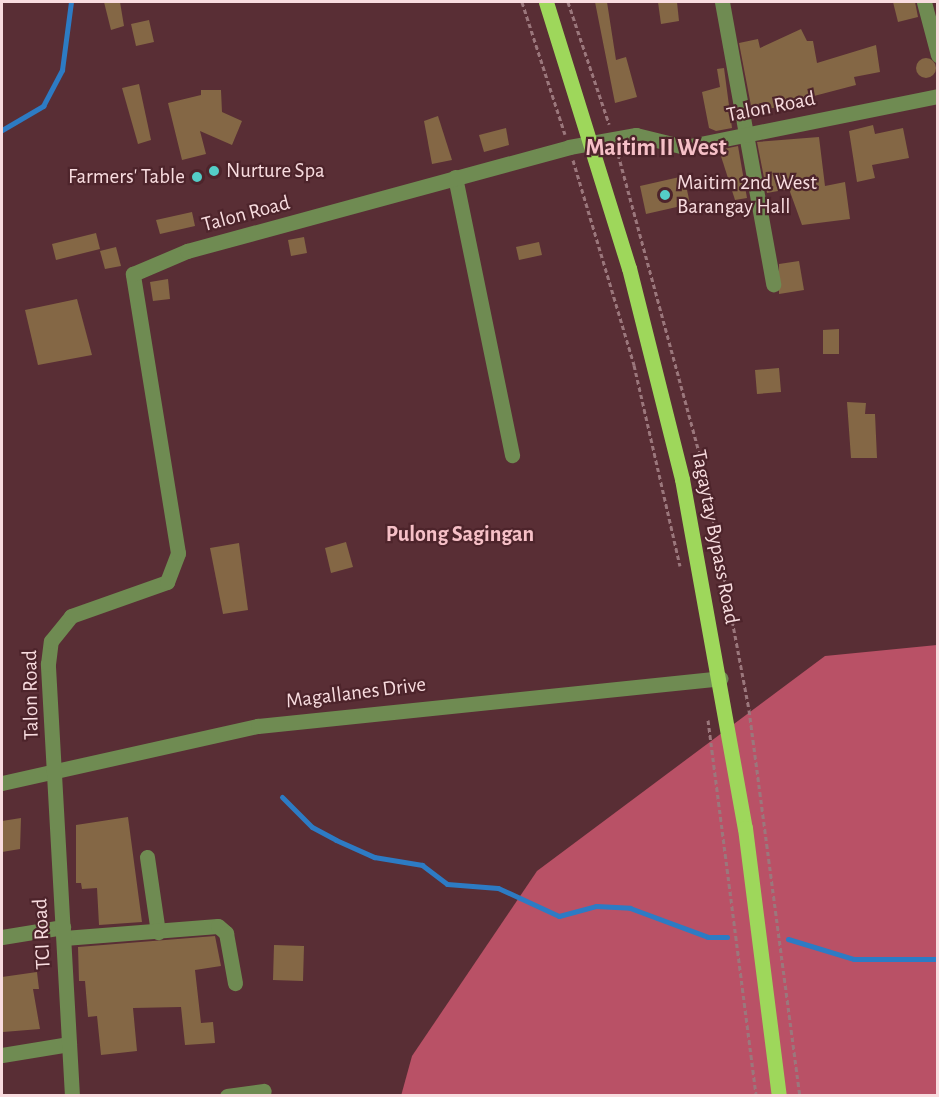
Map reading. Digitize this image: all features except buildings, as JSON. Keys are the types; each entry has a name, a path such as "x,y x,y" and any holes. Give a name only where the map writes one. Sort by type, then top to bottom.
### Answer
{"main road":[{"name":"Tagaytay Bypass Road","path":"546,2 590,142 662,391 721,678 779,1095"}],"street":[{"path":"722,2 773,284"},
{"path":"924,2 938,55"},
{"name":"Talon Road","path":"54,770 48,664 62,624 115,599 154,589 175,570 178,553 133,273 187,251 590,142 636,135 685,147 938,96"},
{"path":"456,177 513,455"},
{"name":"Magallanes Drive","path":"2,783 268,724 721,678"},
{"name":"TCI Road","path":"54,770 72,1095"},
{"path":"147,856 158,932"},
{"path":"2,938 64,932 158,932 218,926 226,933 235,983"},
{"path":"2,1055 69,1044"},
{"path":"227,1095 264,1091"}],"path":[{"path":"522,2 569,147 634,364 682,577"},
{"path":"707,714 756,1095"}],"shaded area":[{"path":"937,645 937,1095 401,1096 412,1056 537,871 825,656"}],"waterway":[{"path":"2,130 43,106 62,70 71,2"},
{"path":"282,797 312,827 336,840 374,857 422,865 447,884 498,888 559,916 596,906 630,908 708,937 727,937"},
{"path":"788,939 854,959 938,959"}],"place":[{"name":"Nurture Spa","path":"214,171"},
{"name":"Farmers' Table","path":"197,177"},
{"name":"Maitim 2nd West Barangay Hall","path":"665,195"}],"district":[{"name":"Maitim II West","path":"656,149"},
{"name":"Pulong Sagingan","path":"460,535"}]}
